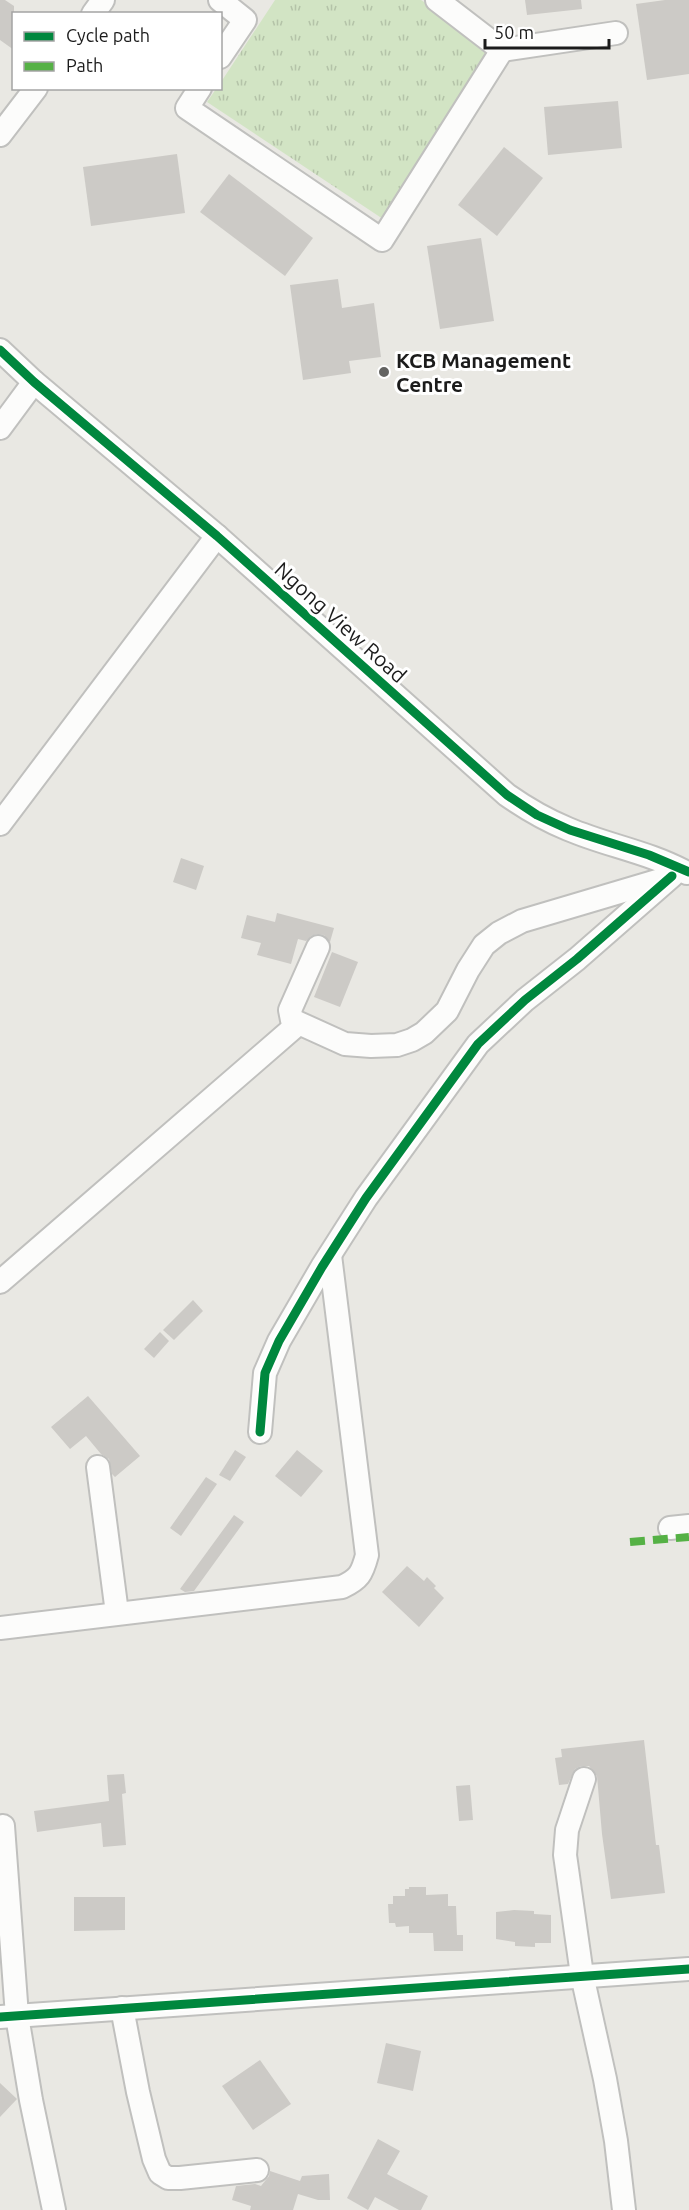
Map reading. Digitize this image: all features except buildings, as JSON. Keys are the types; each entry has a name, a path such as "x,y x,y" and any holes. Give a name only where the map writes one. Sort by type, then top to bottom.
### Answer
{"street":[{"path":"220,0 245,20 222,54"},
{"path":"436,0 502,50 616,33"},
{"path":"199,90 187,108 382,240 502,50"},
{"path":"0,135 34,90"},
{"name":"Ngong View Road","path":"2,357 218,536 507,795 537,816 570,830 650,855 683,874"},
{"path":"0,428 34,382"},
{"path":"0,824 218,536"},
{"path":"318,947 290,1010 292,1020 345,1044 397,1045 424,1033 447,1011 484,945 499,933 522,921 683,874"},
{"path":"260,1432 266,1372 279,1341 366,1198 478,1044 525,1000 683,874"},
{"path":"0,1282 298,1024"},
{"path":"0,1628 342,1587 357,1579 367,1556 330,1255"},
{"path":"98,1467 117,1613"},
{"path":"584,1779 565,1841 582,1975 605,2079 616,2141 624,2210"},
{"path":"3,1826 9,2017 31,2100 54,2210"},
{"path":"9,2017 689,1969"},
{"path":"122,2008 138,2092 154,2160 160,2174 168,2178 180,2178 257,2170"}],"green space":[{"path":"275,0 421,0 497,50 383,219 207,102 215,90 222,90 222,80"}],"marked path":[{"path":"630,1542 689,1537"}],"cycle path":[{"path":"0,350 34,382 217,536 507,795 537,815 570,830 649,855 689,872"},
{"path":"260,1432 265,1373 279,1341 366,1198 478,1044 525,1000 577,959 672,876"},
{"path":"0,2017 689,1969"}],"place":[{"name":"KCB Management Centre","path":"384,372"}]}
